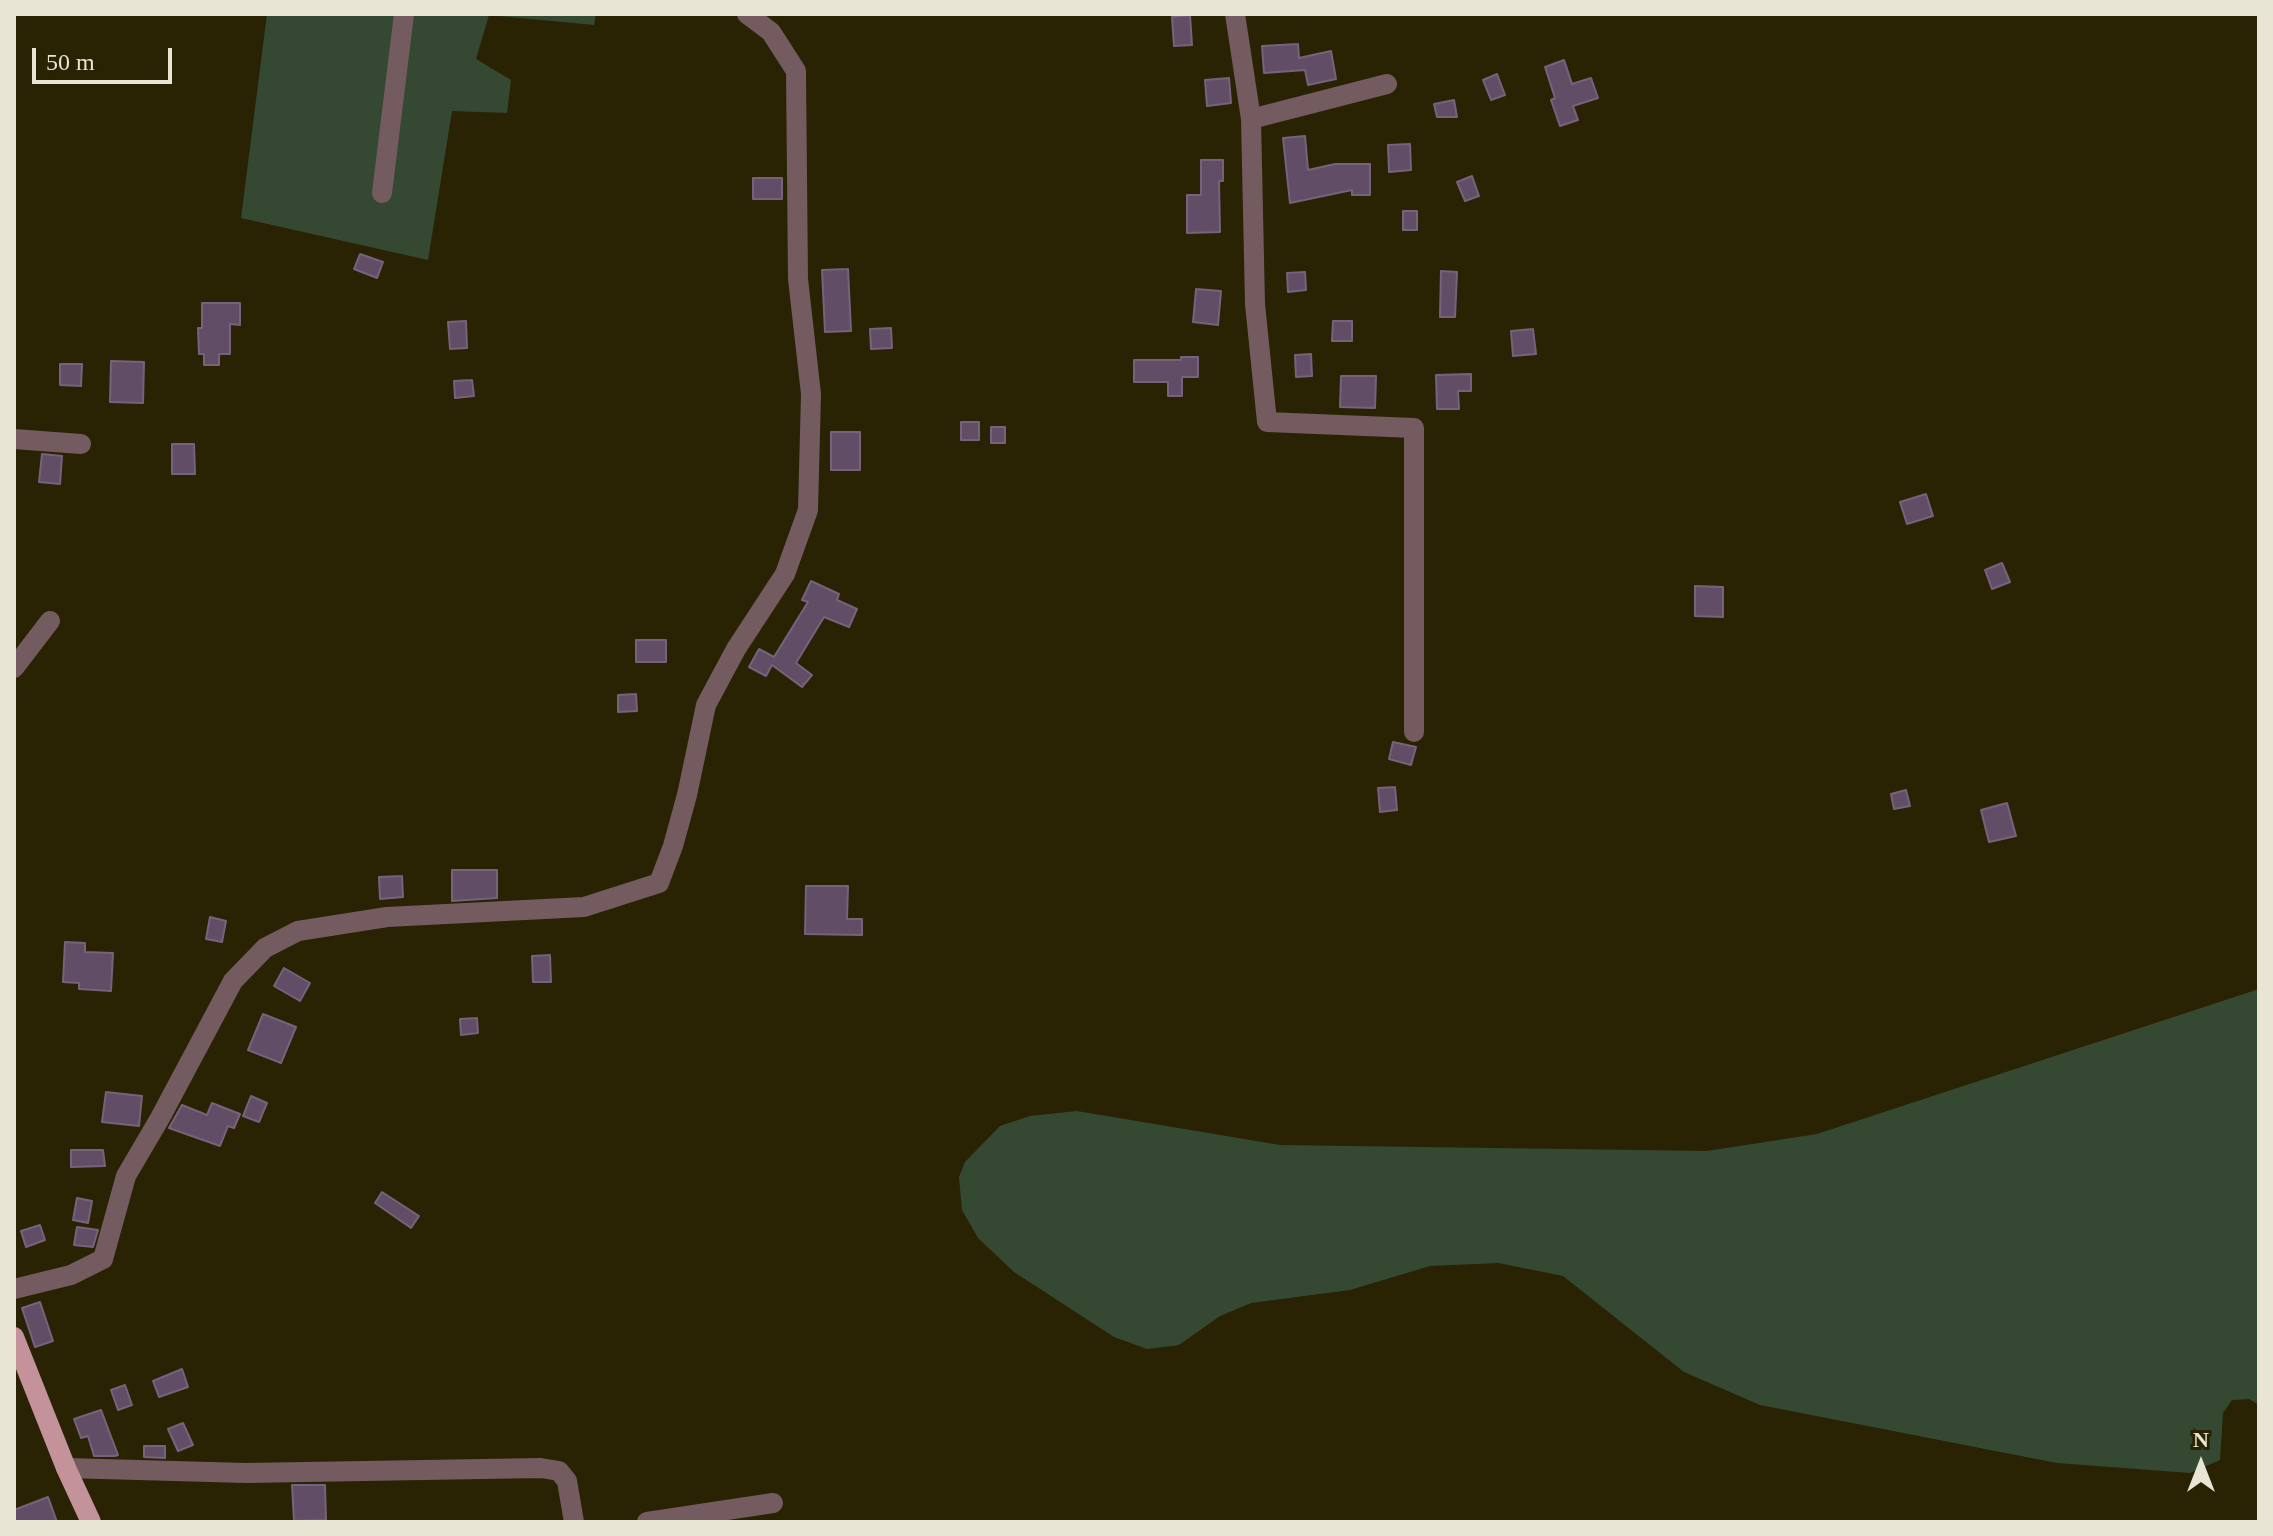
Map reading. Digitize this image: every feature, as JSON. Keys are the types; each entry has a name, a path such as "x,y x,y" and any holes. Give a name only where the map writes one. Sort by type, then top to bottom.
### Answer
{"main road":[{"path":"14,1337 91,1522"}],"street":[{"path":"382,193 404,14"},
{"path":"14,1289 71,1275 103,1259 126,1176 233,981 265,948 298,931 387,917 584,907 659,883 687,795 706,705 736,649 785,574 808,510 811,394 798,279 796,71 771,32 747,14"},
{"path":"1235,14 1251,119 1255,304 1267,422 1414,428 1414,732"},
{"path":"1251,119 1387,84"},
{"path":"14,439 81,444"},
{"path":"14,668 50,621"},
{"path":"66,1468 246,1473 541,1468 559,1471 567,1481 574,1522"},
{"path":"647,1522 773,1503"}],"green space":[{"path":"267,14 596,14 594,25 489,15 476,59 511,80 507,113 452,111 428,260 241,218"},
{"path":"2259,989 2259,1405 2249,1399 2232,1400 2223,1413 2220,1460 2190,1473 2057,1463 1760,1405 1684,1372 1563,1276 1498,1263 1430,1266 1350,1290 1251,1303 1220,1316 1179,1345 1147,1349 1114,1337 1014,1272 978,1238 962,1210 959,1177 965,1162 1000,1126 1030,1116 1077,1111 1280,1145 1707,1151 1817,1134"}],"building":[{"path":"1190,15 1192,45 1174,46 1172,17"},
{"path":"1298,44 1299,58 1331,51 1336,79 1308,85 1305,70 1264,73 1262,46"},
{"path":"1564,60 1572,84 1591,78 1598,98 1573,106 1578,120 1560,126 1545,67"},
{"path":"1497,74 1505,95 1491,100 1483,80"},
{"path":"1229,78 1231,103 1207,106 1205,80"},
{"path":"1454,100 1457,117 1437,117 1434,104"},
{"path":"1305,136 1308,170 1335,164 1370,164 1370,195 1352,195 1352,190 1290,203 1283,138"},
{"path":"1410,144 1411,170 1389,172 1388,145"},
{"path":"1201,160 1223,160 1223,181 1219,181 1220,232 1187,233 1187,195 1201,195"},
{"path":"1472,176 1479,196 1465,201 1457,182"},
{"path":"753,178 782,178 782,199 753,199"},
{"path":"1403,211 1417,211 1417,230 1403,230"},
{"path":"360,254 383,262 377,278 354,269"},
{"path":"848,269 851,331 825,332 822,270"},
{"path":"1441,271 1457,272 1455,317 1440,317"},
{"path":"1305,272 1306,290 1288,292 1287,273"},
{"path":"1196,289 1221,291 1218,325 1193,322"},
{"path":"202,303 240,303 240,325 230,324 230,354 219,354 219,365 204,365 204,354 199,354 198,328 202,328"},
{"path":"466,321 467,348 450,349 448,322"},
{"path":"1333,321 1352,321 1352,341 1332,341"},
{"path":"891,328 892,348 871,349 870,329"},
{"path":"1533,329 1536,354 1513,356 1511,331"},
{"path":"1311,354 1312,376 1296,377 1295,355"},
{"path":"1181,357 1198,357 1198,377 1182,377 1182,396 1168,396 1168,382 1134,382 1134,360 1181,360"},
{"path":"111,361 144,362 143,403 110,402"},
{"path":"60,364 82,364 81,386 60,385"},
{"path":"1471,374 1471,391 1458,391 1459,409 1437,409 1436,375"},
{"path":"1341,376 1376,376 1375,408 1340,407"},
{"path":"472,380 474,396 455,398 454,381"},
{"path":"961,422 979,422 979,440 961,440"},
{"path":"991,427 1005,427 1005,443 991,443"},
{"path":"831,432 860,432 860,470 831,470"},
{"path":"172,444 194,444 195,474 172,474"},
{"path":"42,454 62,456 60,484 39,482"},
{"path":"1926,494 1933,516 1907,524 1900,502"},
{"path":"2002,563 2010,582 1992,589 1985,570"},
{"path":"811,581 839,594 837,600 857,609 849,627 824,617 796,663 812,675 802,687 772,665 766,676 749,667 759,649 774,657 808,602 802,600"},
{"path":"1695,586 1723,587 1723,617 1695,616"},
{"path":"636,640 666,640 666,662 636,662"},
{"path":"636,694 637,711 618,712 618,695"},
{"path":"1393,742 1416,747 1411,765 1389,759"},
{"path":"1395,787 1397,810 1380,812 1378,788"},
{"path":"1906,790 1910,806 1894,809 1891,794"},
{"path":"2007,803 2016,836 1989,842 1981,810"},
{"path":"452,870 497,870 497,898 452,901"},
{"path":"402,876 403,897 380,899 379,877"},
{"path":"806,886 848,886 847,919 862,919 862,935 805,934"},
{"path":"210,917 226,921 222,942 206,939"},
{"path":"65,942 85,943 85,952 113,953 111,991 79,989 79,983 63,982"},
{"path":"550,955 551,982 533,982 532,956"},
{"path":"284,968 310,983 300,1001 274,986"},
{"path":"263,1014 296,1027 281,1063 248,1050"},
{"path":"477,1018 478,1033 461,1035 460,1019"},
{"path":"106,1092 142,1096 139,1126 102,1122"},
{"path":"251,1096 267,1103 259,1122 243,1116"},
{"path":"212,1103 240,1114 234,1128 228,1126 220,1146 169,1128 182,1105 207,1115"},
{"path":"71,1150 103,1150 105,1166 71,1167"},
{"path":"382,1192 419,1216 411,1228 375,1203"},
{"path":"77,1198 92,1201 88,1223 73,1220"},
{"path":"40,1225 45,1240 26,1247 21,1231"},
{"path":"77,1227 98,1230 93,1247 74,1245"},
{"path":"40,1302 53,1341 35,1347 22,1308"},
{"path":"182,1369 188,1387 159,1397 153,1381"},
{"path":"125,1385 132,1405 118,1410 111,1390"},
{"path":"101,1410 118,1455 94,1456 88,1436 81,1438 74,1419"},
{"path":"183,1423 193,1445 178,1451 168,1429"},
{"path":"144,1446 165,1446 165,1458 144,1457"},
{"path":"292,1485 325,1485 326,1520 294,1521"},
{"path":"48,1497 57,1522 14,1522 14,1510"}]}
